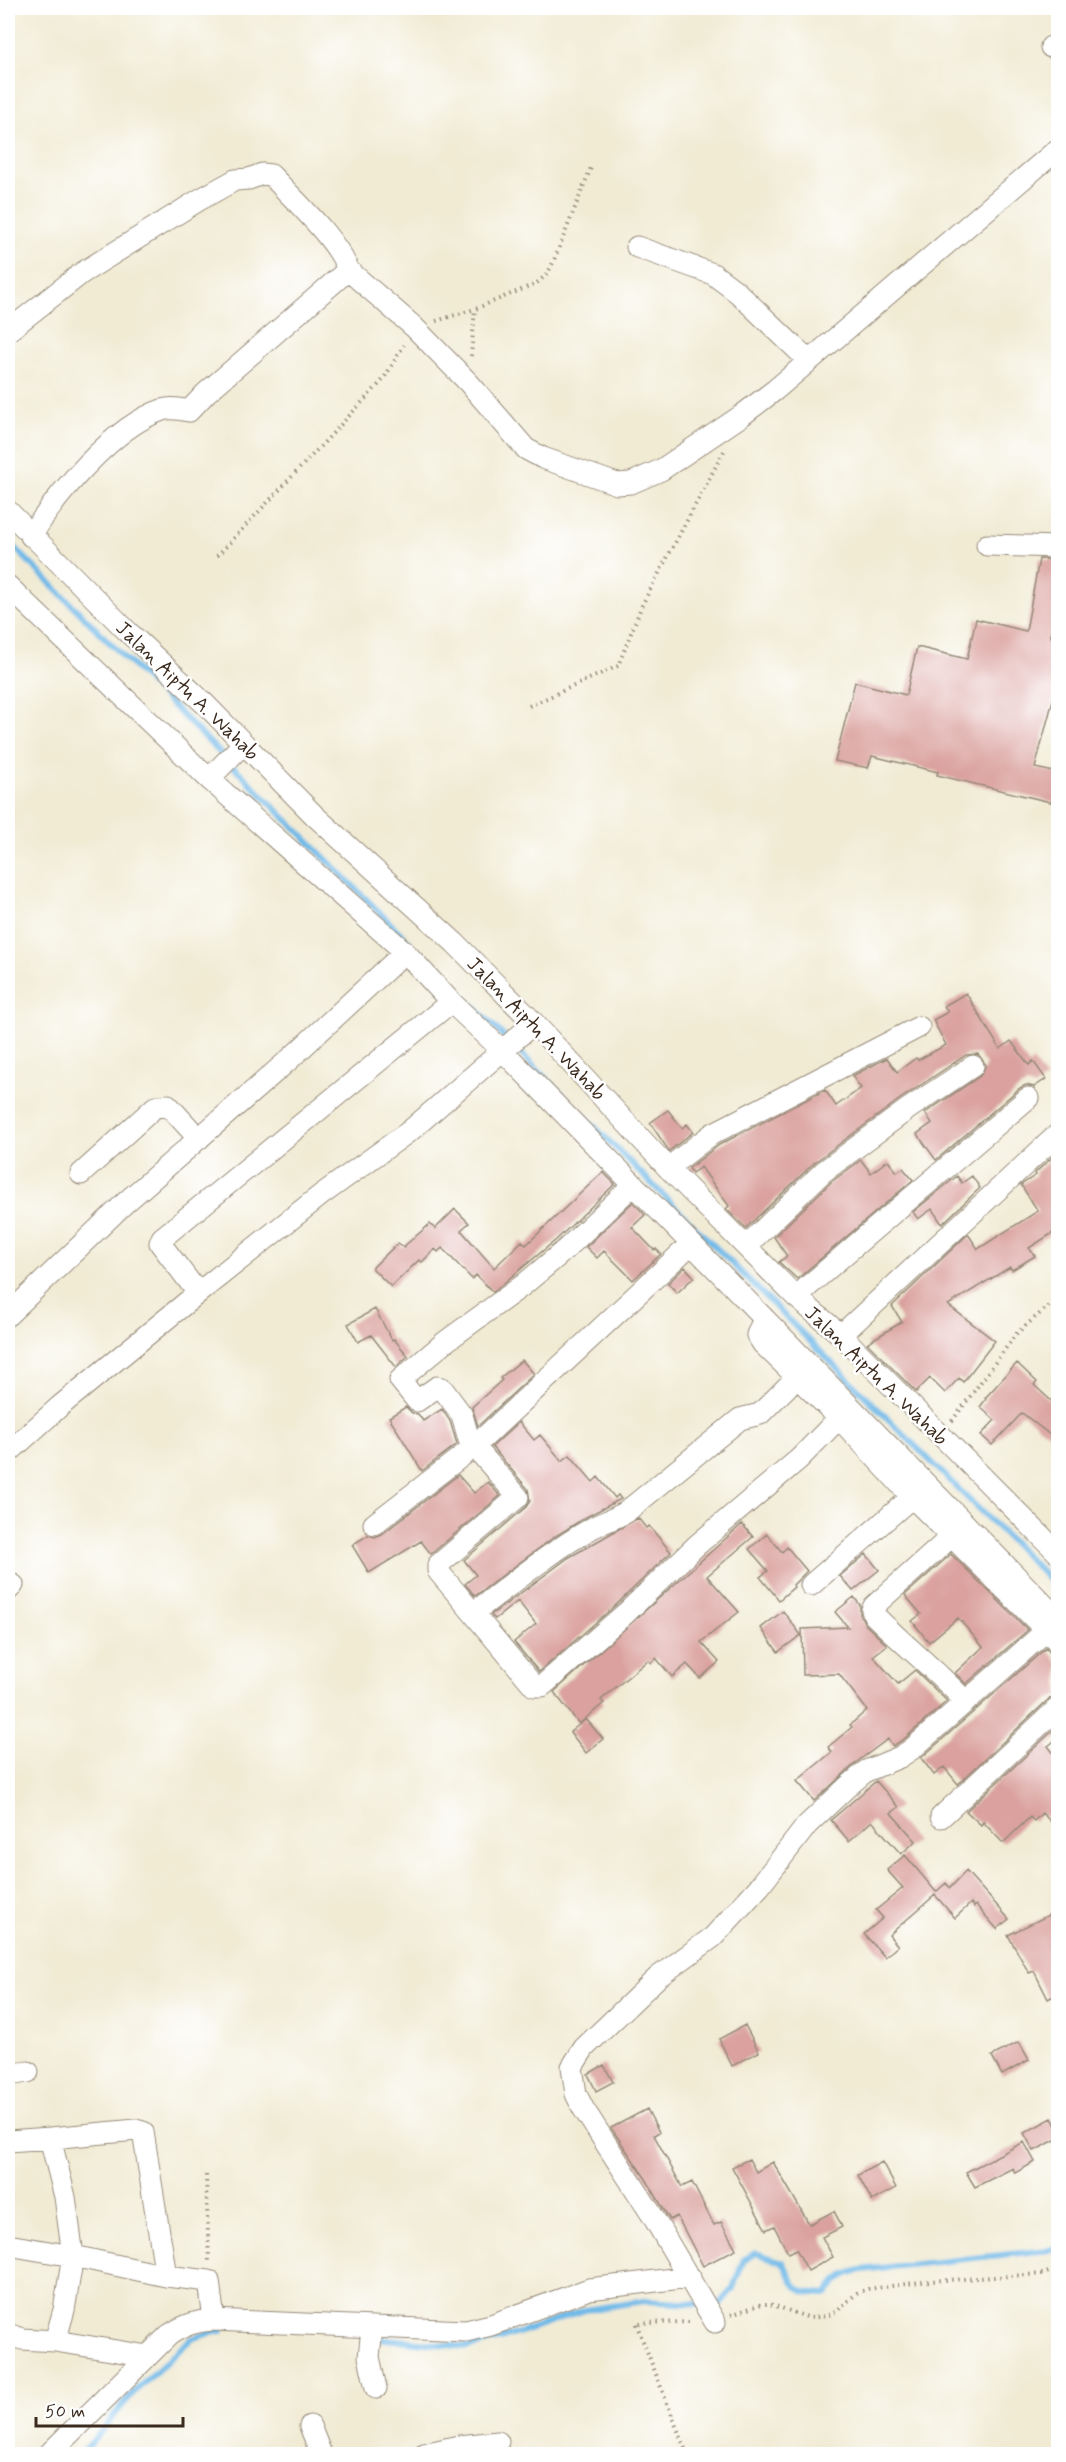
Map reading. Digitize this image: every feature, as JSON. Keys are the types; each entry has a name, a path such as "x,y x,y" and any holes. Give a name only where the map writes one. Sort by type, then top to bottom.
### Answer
{"street":[{"path":"8,331 82,273 231,182 261,174 271,175 341,254 348,270 414,327 468,382 525,448 543,458 582,473 623,484 661,470 741,416 1059,149"},
{"path":"637,247 713,274 736,292 808,360"},
{"path":"28,532 99,452 137,423 163,410 178,408 189,411 206,393 348,270"},
{"name":"Jalan Aiptu A. Wahab","path":"8,511 128,632 205,704 242,746 455,944 668,1168 796,1297 841,1335 1059,1553"},
{"path":"987,545 1059,547"},
{"path":"8,586 405,952 451,1002 506,1049 633,1185 764,1318 1055,1630"},
{"path":"212,776 242,746"},
{"path":"8,1315 126,1202 291,1058 405,952"},
{"path":"198,1293 160,1244 162,1238 451,1002"},
{"path":"8,1453 59,1407 198,1293 321,1195 411,1130 532,1025"},
{"path":"668,1168 720,1129 919,1027"},
{"path":"746,1246 823,1172 908,1109 973,1066"},
{"path":"796,1297 1028,1098"},
{"path":"81,1174 155,1107 162,1104 168,1105 199,1139"},
{"path":"841,1335 1059,1134"},
{"path":"633,1185 580,1237 538,1273 467,1324 402,1377 401,1382 417,1401 437,1388 442,1388 462,1415 468,1437 518,1497 438,1565 438,1571 534,1686 542,1686 626,1613 697,1545 799,1459 839,1418"},
{"path":"374,1524 475,1446 691,1244"},
{"path":"764,1318 758,1330 759,1339 839,1418 912,1497 1055,1630"},
{"path":"473,1613 564,1546 594,1527 616,1519 626,1512 740,1419 760,1414 797,1377"},
{"path":"811,1585 912,1497"},
{"path":"952,1536 872,1610 900,1642 940,1675 966,1702"},
{"path":"714,2319 576,2094 572,2067 574,2062 584,2048 658,1977 687,1958 726,1924 759,1887 807,1825 847,1787 871,1767 905,1754 1055,1630"},
{"path":"941,1817 1059,1708"},
{"path":"8,2141 136,2130 143,2132 166,2276"},
{"path":"50,2138 65,2198 74,2256 64,2310 55,2342"},
{"path":"8,2245 74,2256 166,2276 209,2281 214,2320"},
{"path":"49,2454 169,2335 183,2325 214,2320 372,2331 466,2331 491,2325 589,2289 690,2277"},
{"path":"372,2331 369,2357 376,2388"},
{"path":"8,2334 22,2339 148,2356"},
{"path":"310,2426 321,2454"},
{"path":"424,2454 459,2446 498,2442"}],"path":[{"path":"217,556 383,380 414,327 475,309 535,284 549,272 572,221 592,165"},
{"path":"468,382 475,309"},
{"path":"529,706 618,666 642,605 704,492 727,444"},
{"path":"941,1436 1017,1333 1059,1298"},
{"path":"206,2175 209,2281"},
{"path":"687,2454 636,2323 714,2319 762,2304 770,2304 810,2318 827,2316 837,2311 857,2293 868,2289 930,2281 1043,2274 1059,2270"}],"building":[{"path":"1039,559 1059,560 1059,592 1050,637 1059,639 1059,677 1035,768 1059,773 1059,804 937,775 938,772 872,756 868,768 835,761 855,682 906,695 917,647 967,659 976,619 1026,631"},
{"path":"966,993 1000,1049 1011,1041 1029,1065 1033,1061 1046,1079 1034,1087 1026,1085 1020,1088 936,1160 917,1134 932,1123 925,1113 980,1076 986,1065 978,1054 966,1055 900,1099 815,1162 746,1228 726,1209 729,1206 701,1167 692,1173 689,1168 719,1145 825,1090 836,1106 861,1088 852,1076 887,1058 897,1072 916,1058 918,1060 946,1045 933,1020 948,1012 944,1006"},
{"path":"668,1110 682,1128 687,1124 693,1132 669,1151 650,1123"},
{"path":"1059,1151 1059,1229 1029,1248 1035,1256 1012,1270 1010,1267 948,1305 995,1341 963,1382 959,1378 945,1393 930,1378 916,1392 867,1343 902,1322 892,1306 968,1234 978,1249 1038,1211 1021,1185 1036,1175 1035,1173"},
{"path":"861,1160 871,1173 888,1160 897,1172 903,1168 913,1180 797,1279 779,1262 787,1256 774,1237 831,1182"},
{"path":"603,1172 615,1184 556,1240 493,1292 476,1275 472,1279 442,1248 438,1252 435,1249 422,1262 419,1260 391,1287 372,1268 398,1243 403,1247 430,1224 435,1229 455,1209 469,1223 461,1230 494,1268 522,1241 526,1245"},
{"path":"957,1176 962,1183 972,1176 980,1188 942,1224 932,1209 918,1219 913,1212"},
{"path":"633,1202 645,1215 632,1227 654,1250 656,1249 661,1254 633,1280 604,1251 597,1258 586,1247"},
{"path":"685,1267 694,1277 677,1293 668,1283"},
{"path":"375,1309 392,1340 394,1339 408,1356 396,1367 371,1335 358,1342 348,1324"},
{"path":"522,1360 534,1374 478,1426 472,1407 502,1380 500,1378"},
{"path":"1017,1363 1037,1382 1034,1385 1059,1408 1059,1442 1022,1413 992,1445 981,1435 995,1420 980,1407 985,1398"},
{"path":"406,1407 412,1413 418,1414 423,1421 442,1409 450,1421 457,1444 422,1471 389,1417"},
{"path":"519,1422 534,1440 540,1435 562,1461 570,1455 593,1482 598,1477 615,1498 618,1495 621,1499 554,1537 475,1596 465,1584 476,1575 464,1560 526,1507 530,1501 528,1489 492,1447"},
{"path":"458,1475 474,1493 488,1482 500,1496 431,1554 421,1541 369,1573 352,1545 368,1535 375,1537 382,1534"},
{"path":"638,1518 646,1528 649,1526 671,1552 617,1604 539,1672 514,1642 536,1624 518,1601 495,1619 491,1615 568,1558"},
{"path":"742,1524 753,1537 707,1576 739,1612 701,1642 719,1662 700,1678 687,1664 672,1677 656,1658 651,1663 648,1660 601,1700 604,1703 579,1724 554,1692"},
{"path":"767,1534 782,1552 787,1547 807,1571 779,1600 760,1577 768,1571 749,1549"},
{"path":"866,1554 879,1570 853,1591 840,1576"},
{"path":"951,1554 1028,1630 966,1684 955,1673 983,1647 958,1618 929,1642 912,1621 921,1614 905,1595"},
{"path":"854,1597 860,1605 860,1614 865,1624 887,1645 873,1656 898,1684 915,1670 947,1701 904,1739 893,1746 888,1739 858,1761 814,1801 797,1781 832,1752 828,1747 852,1727 850,1725 867,1710 839,1674 803,1675 802,1629 848,1627 835,1612"},
{"path":"783,1611 801,1635 778,1652 761,1628"},
{"path":"1046,1648 1059,1663 1059,1696 1049,1699 958,1784 944,1767 934,1775 921,1758"},
{"path":"586,1719 603,1739 586,1753 570,1732"},
{"path":"1059,1725 1059,1737 1048,1746 1059,1760 1059,1830 1042,1813 1034,1821 1030,1817 1003,1843 983,1822 981,1825 966,1811"},
{"path":"876,1781 899,1807 891,1813 916,1841 901,1854 872,1821 849,1841 831,1820"},
{"path":"905,1855 936,1892 946,1883 950,1888 966,1871 1009,1919 997,1929 976,1905 974,1907 971,1903 955,1918 935,1895 889,1935 898,1946 885,1957 864,1934 883,1918 876,1910 903,1888 887,1870"},
{"path":"1059,1910 1059,1993 1048,1999 1034,1971 1029,1973 1008,1935"},
{"path":"745,2025 759,2052 732,2066 719,2039"},
{"path":"1019,2042 1029,2060 1002,2075 992,2056"},
{"path":"604,2065 613,2082 596,2091 588,2074"},
{"path":"647,2109 659,2132 654,2135 682,2187 692,2182 714,2225 721,2222 736,2249 703,2266 677,2216 670,2220 646,2179 611,2128"},
{"path":"1052,2118 1059,2131 1059,2138 1034,2151 1024,2133"},
{"path":"1024,2142 1035,2162 1015,2173 1013,2168 975,2187 966,2172"},
{"path":"749,2159 756,2172 773,2162 810,2224 834,2211 842,2227 822,2237 833,2257 808,2271 796,2249 788,2253 774,2226 766,2230 732,2167"},
{"path":"882,2162 896,2188 872,2201 858,2175"}],"waterway":[{"path":"8,541 408,941"},
{"path":"420,953 1058,1588"},
{"path":"711,2304 721,2303 733,2288 744,2259 756,2253 783,2262 794,2284 802,2291 827,2294 841,2278 861,2270 1058,2249"},
{"path":"376,2338 468,2347 503,2338 585,2310 644,2301 697,2304"},
{"path":"82,2454 132,2394 191,2339 222,2331"}]}
